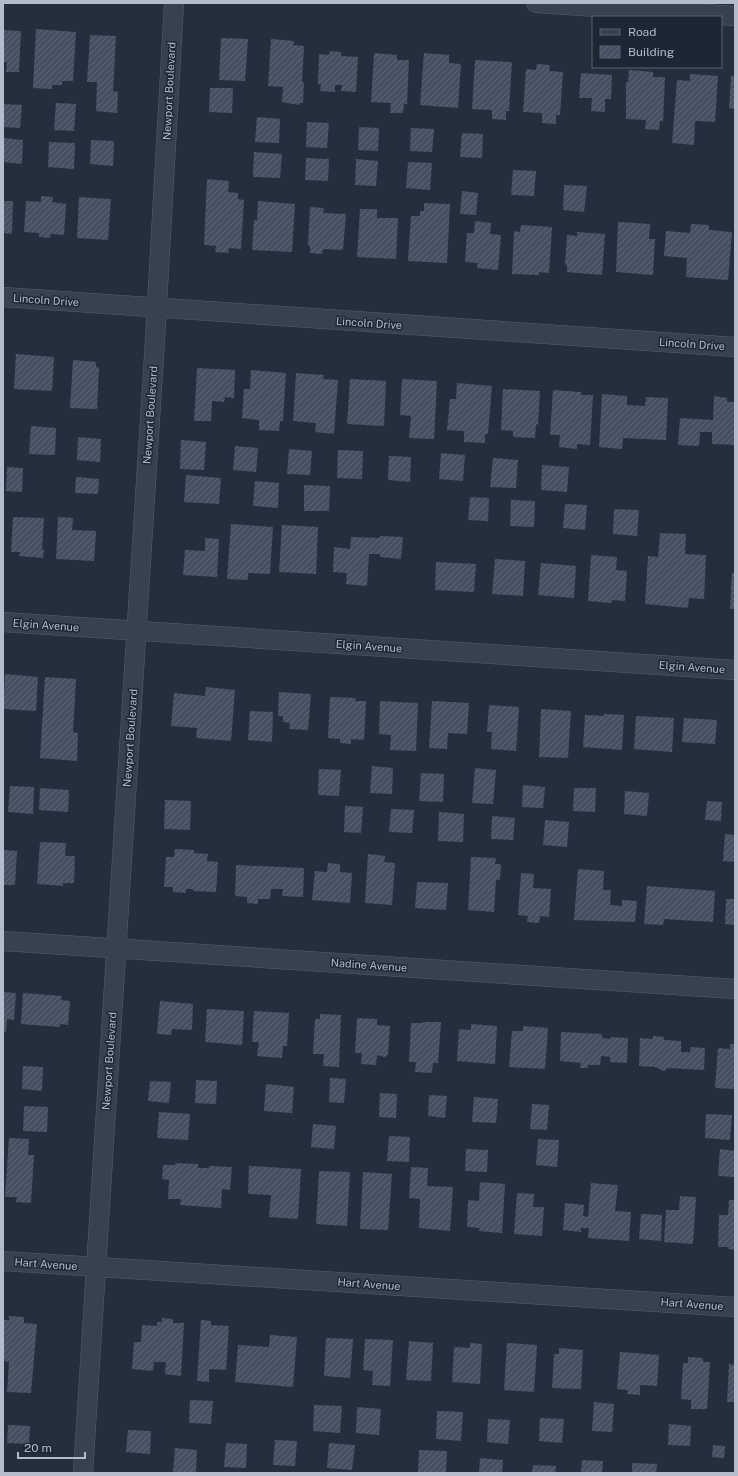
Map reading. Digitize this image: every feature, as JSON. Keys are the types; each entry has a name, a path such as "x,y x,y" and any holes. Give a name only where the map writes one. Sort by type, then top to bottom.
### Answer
{"street":[{"name":"Newport Boulevard","path":"83,1473 174,3"},
{"path":"536,3 735,16"},
{"name":"Lincoln Drive","path":"3,297 735,347"},
{"name":"Elgin Avenue","path":"3,622 735,670"},
{"name":"Nadine Avenue","path":"3,941 735,988"},
{"name":"Hart Avenue","path":"3,1261 735,1307"}],"building":[{"path":"36,29 76,32 73,81 62,81 62,85 52,85 52,89 33,88"},
{"path":"3,30 21,31 19,72 6,72 7,62 3,62"},
{"path":"90,35 116,36 113,91 118,92 117,113 96,111 97,82 87,82"},
{"path":"221,38 248,39 245,81 219,80"},
{"path":"271,39 294,41 293,45 304,46 302,82 304,82 303,103 299,103 299,105 282,102 283,87 268,86"},
{"path":"330,51 341,52 341,56 358,57 356,92 341,91 342,85 335,85 335,92 320,91 321,84 318,84 319,54 329,55"},
{"path":"374,53 397,55 397,60 409,60 407,104 404,104 403,113 390,113 391,103 371,102"},
{"path":"424,53 449,55 449,63 461,64 458,108 420,105"},
{"path":"475,60 512,62 509,111 506,111 506,120 492,119 492,110 472,109"},
{"path":"537,64 550,65 549,71 563,72 560,115 556,115 556,124 542,123 542,113 523,112 526,69 536,70"},
{"path":"629,70 653,72 653,77 665,77 663,121 660,121 659,130 645,129 646,120 626,119 626,82 628,82"},
{"path":"581,73 612,75 611,99 605,99 605,112 591,111 592,98 579,98"},
{"path":"690,74 718,76 715,122 695,121 694,145 672,143 677,80 690,81"},
{"path":"731,76 735,77 735,109 729,108"},
{"path":"210,88 233,88 232,113 209,112"},
{"path":"56,103 76,104 74,131 54,130"},
{"path":"3,104 22,105 20,128 3,127"},
{"path":"257,117 280,119 279,143 255,142"},
{"path":"307,122 329,123 327,148 306,147"},
{"path":"359,127 379,128 378,151 358,150"},
{"path":"411,128 434,129 432,152 410,151"},
{"path":"462,133 483,134 482,158 460,157"},
{"path":"3,138 23,140 22,164 3,162"},
{"path":"91,140 114,141 113,166 90,164"},
{"path":"49,142 75,143 74,169 48,167"},
{"path":"254,152 282,154 280,178 253,177"},
{"path":"306,158 329,159 328,181 305,180"},
{"path":"356,159 378,161 376,186 355,185"},
{"path":"408,162 432,163 430,190 406,188"},
{"path":"513,170 536,171 534,196 511,195"},
{"path":"207,179 229,181 228,192 238,193 238,199 244,200 241,249 229,248 228,253 215,252 216,246 204,245"},
{"path":"564,185 587,186 584,212 563,210"},
{"path":"462,191 478,193 476,215 460,214"},
{"path":"41,196 53,197 52,202 66,204 64,235 51,234 50,238 39,237 39,233 24,232 26,201 41,202"},
{"path":"79,197 111,199 108,240 77,238"},
{"path":"3,201 13,201 12,234 3,233"},
{"path":"258,201 295,204 292,252 252,250 254,220 257,220"},
{"path":"424,203 450,204 447,263 408,261 411,216 420,216 420,211 424,211"},
{"path":"310,207 324,208 323,213 346,214 343,250 323,249 322,254 310,253 310,246 308,245"},
{"path":"360,209 377,209 377,218 398,218 396,259 357,257"},
{"path":"475,221 491,223 490,234 501,235 498,270 477,268 478,263 465,262 467,233 474,233"},
{"path":"618,222 650,224 649,239 655,239 653,275 616,272"},
{"path":"691,224 709,225 709,230 732,232 728,280 686,277 687,258 664,256 666,231 690,233"},
{"path":"521,225 552,227 549,273 539,272 539,275 512,274 514,231 520,232"},
{"path":"577,232 605,234 602,275 567,272 567,265 565,265 567,235 577,236"},
{"path":"16,354 54,357 52,391 14,389"},
{"path":"73,360 96,362 96,367 99,368 97,409 70,408"},
{"path":"197,368 235,370 234,398 225,397 224,402 212,401 211,421 194,421"},
{"path":"251,370 286,373 283,421 280,421 279,431 259,430 259,420 242,418 244,389 250,389"},
{"path":"296,373 324,375 323,379 338,380 334,434 315,432 316,423 293,421"},
{"path":"350,379 386,381 384,426 347,424"},
{"path":"402,379 437,381 434,439 409,438 411,416 400,415"},
{"path":"457,383 492,386 488,434 485,434 485,443 464,442 464,431 447,430 450,399 456,399"},
{"path":"503,389 540,391 538,425 536,424 535,438 513,437 513,431 501,430"},
{"path":"553,390 581,392 581,395 593,395 590,445 577,444 577,449 559,447 560,435 550,435"},
{"path":"602,394 627,396 627,405 645,406 646,397 668,398 666,440 623,438 622,449 599,447"},
{"path":"714,396 727,398 727,402 735,402 735,445 712,444 712,432 700,432 699,446 678,445 680,418 713,420"},
{"path":"31,426 56,428 55,455 29,454"},
{"path":"78,437 101,439 100,462 77,460"},
{"path":"181,440 206,442 204,470 180,469"},
{"path":"235,446 258,448 256,472 233,470"},
{"path":"289,449 312,451 310,475 287,474"},
{"path":"338,450 363,451 362,479 337,478"},
{"path":"441,453 465,455 463,481 439,479"},
{"path":"389,456 411,457 410,482 388,480"},
{"path":"493,458 518,460 516,488 490,487"},
{"path":"542,465 569,467 567,492 541,490"},
{"path":"7,467 23,468 22,492 6,491"},
{"path":"186,475 221,478 219,504 184,502"},
{"path":"76,477 99,479 98,494 75,493"},
{"path":"255,481 279,483 278,508 253,506"},
{"path":"304,485 330,486 329,511 304,511"},
{"path":"470,497 489,498 488,521 468,520"},
{"path":"511,500 535,501 534,527 510,526"},
{"path":"565,504 587,505 585,530 563,528"},
{"path":"614,509 639,510 637,536 613,534"},
{"path":"13,517 44,518 43,558 19,556 20,552 11,552"},
{"path":"58,517 73,518 72,530 96,531 94,561 56,559"},
{"path":"231,524 273,527 270,574 248,573 248,580 227,579"},
{"path":"282,525 318,527 316,574 279,572"},
{"path":"660,533 686,534 685,554 706,555 704,599 689,598 688,608 645,604 648,556 658,557"},
{"path":"380,536 403,537 401,559 380,557 380,554 369,554 367,586 346,584 347,573 333,572 334,547 350,549 351,537 380,538"},
{"path":"205,538 219,539 217,577 183,575 185,550 205,551"},
{"path":"591,555 617,557 616,570 627,571 625,601 612,600 611,603 588,601"},
{"path":"495,559 525,561 523,596 492,594"},
{"path":"436,562 476,564 474,592 435,590"},
{"path":"541,563 576,566 574,598 538,595"},
{"path":"732,573 735,573 735,609 730,609"},
{"path":"5,674 38,677 36,711 3,709"},
{"path":"45,677 76,679 73,732 78,733 77,761 40,758"},
{"path":"206,687 235,690 231,741 196,738 197,728 171,726 174,693 205,696"},
{"path":"279,692 311,694 308,730 289,729 290,723 283,722 283,716 278,716"},
{"path":"330,697 356,698 355,701 366,701 364,740 351,739 351,744 340,743 340,739 328,738"},
{"path":"380,701 418,703 416,751 390,750 391,735 379,734"},
{"path":"432,701 469,703 467,734 448,733 447,749 429,748"},
{"path":"489,705 519,707 516,751 491,749 492,732 487,732"},
{"path":"541,709 571,711 568,758 539,757"},
{"path":"250,711 273,712 272,742 248,740"},
{"path":"604,714 624,715 622,750 583,747 585,715 604,716"},
{"path":"636,716 674,718 672,752 634,749"},
{"path":"684,718 717,720 715,744 682,742"},
{"path":"372,766 393,768 392,794 370,793"},
{"path":"475,768 496,770 493,804 472,803"},
{"path":"319,769 341,770 339,796 318,795"},
{"path":"421,773 444,774 443,802 419,801"},
{"path":"523,785 545,787 543,808 522,807"},
{"path":"10,786 34,787 33,814 8,812"},
{"path":"40,788 69,790 68,812 39,810"},
{"path":"574,788 596,788 595,812 573,811"},
{"path":"625,791 649,793 647,816 624,814"},
{"path":"165,800 191,801 190,830 164,829"},
{"path":"707,801 722,802 721,821 705,820"},
{"path":"345,806 363,807 361,833 344,832"},
{"path":"391,809 414,810 412,833 389,832"},
{"path":"439,812 464,814 463,842 438,841"},
{"path":"492,816 515,818 513,840 491,839"},
{"path":"545,820 569,822 567,847 543,845"},
{"path":"725,834 735,835 735,862 723,861"},
{"path":"40,842 66,843 65,856 75,856 74,883 63,883 63,886 37,884"},
{"path":"175,849 194,850 194,853 208,854 207,861 218,862 216,892 193,891 193,889 186,889 186,893 173,892 173,887 164,887 166,857 174,857"},
{"path":"3,850 17,851 15,885 3,885"},
{"path":"368,854 385,856 384,862 395,863 392,905 365,903"},
{"path":"471,857 496,858 495,864 501,864 500,880 496,880 494,912 468,910"},
{"path":"328,863 340,864 340,872 352,873 350,903 312,900 315,871 327,872"},
{"path":"236,865 304,868 303,897 282,896 283,889 271,889 270,899 258,899 258,904 247,903 247,897 235,896"},
{"path":"578,869 604,871 603,890 611,890 610,905 622,906 622,900 637,901 635,922 574,920"},
{"path":"521,873 534,874 533,888 551,889 549,917 540,916 539,923 527,922 528,916 518,915"},
{"path":"417,882 448,883 446,910 415,908"},
{"path":"647,886 715,891 713,922 664,919 663,925 644,924"},
{"path":"726,899 735,899 735,925 725,924"},
{"path":"3,992 16,993 14,1020 7,1019 6,1032 3,1032"},
{"path":"23,993 62,996 61,1000 70,1001 68,1025 60,1024 60,1027 21,1024"},
{"path":"160,1001 193,1004 192,1030 172,1029 171,1035 157,1034"},
{"path":"207,1009 244,1011 242,1045 205,1042"},
{"path":"254,1011 289,1013 287,1046 283,1046 282,1058 257,1056 259,1042 252,1042"},
{"path":"320,1014 341,1015 339,1067 323,1066 324,1054 313,1054 315,1019 320,1019"},
{"path":"357,1018 377,1019 377,1025 390,1026 388,1055 385,1057 377,1055 376,1065 361,1064 362,1053 355,1053"},
{"path":"441,1022 438,1063 433,1063 432,1073 415,1072 416,1062 409,1062 411,1023"},
{"path":"471,1024 497,1026 495,1064 457,1061 459,1029 471,1030"},
{"path":"523,1026 548,1028 545,1069 509,1067 512,1031 523,1031"},
{"path":"561,1032 602,1034 602,1038 611,1039 611,1037 628,1038 627,1063 610,1062 610,1057 601,1056 600,1065 588,1065 588,1068 580,1068 581,1063 560,1061"},
{"path":"653,1036 664,1037 664,1040 681,1041 681,1052 690,1052 691,1047 705,1048 704,1070 667,1068 664,1071 655,1067 639,1066 640,1038 653,1039"},
{"path":"730,1044 735,1044 734,1089 715,1088 718,1048 730,1049"},
{"path":"23,1066 43,1067 42,1091 22,1089"},
{"path":"330,1078 346,1079 344,1103 329,1102"},
{"path":"196,1080 217,1081 216,1104 195,1103"},
{"path":"150,1081 171,1082 169,1103 148,1101"},
{"path":"266,1084 294,1087 292,1113 264,1111"},
{"path":"380,1093 397,1094 396,1118 379,1117"},
{"path":"429,1095 447,1096 445,1118 428,1116"},
{"path":"474,1097 498,1099 496,1123 472,1122"},
{"path":"532,1104 549,1105 547,1130 530,1129"},
{"path":"24,1106 48,1107 47,1132 23,1131"},
{"path":"159,1112 190,1114 188,1140 157,1138"},
{"path":"706,1114 732,1115 730,1140 705,1138"},
{"path":"313,1124 336,1126 334,1149 311,1147"},
{"path":"389,1136 410,1137 409,1162 387,1161"},
{"path":"9,1138 29,1139 28,1155 34,1155 31,1203 16,1202 17,1197 5,1197"},
{"path":"538,1139 559,1140 557,1167 536,1165"},
{"path":"466,1149 488,1150 487,1172 465,1171"},
{"path":"720,1149 735,1151 735,1177 718,1176"},
{"path":"175,1163 198,1164 198,1168 209,1168 209,1166 232,1167 230,1190 222,1189 221,1208 180,1205 181,1199 168,1199 169,1180 162,1179 163,1165 175,1165"},
{"path":"249,1166 301,1169 298,1219 269,1217 271,1195 248,1194"},
{"path":"411,1167 428,1168 427,1186 453,1187 450,1231 419,1228 420,1199 409,1198"},
{"path":"319,1171 350,1172 347,1226 316,1224"},
{"path":"363,1172 392,1174 388,1230 360,1229"},
{"path":"480,1182 505,1184 502,1233 479,1231 480,1228 467,1227 468,1200 479,1201"},
{"path":"591,1183 618,1185 615,1211 631,1212 629,1241 588,1238 589,1228 581,1228 581,1232 563,1230 565,1203 584,1205 583,1216 588,1217"},
{"path":"517,1193 534,1194 533,1207 544,1207 542,1236 514,1234"},
{"path":"680,1196 696,1197 693,1244 664,1242 666,1210 679,1210"},
{"path":"729,1200 735,1200 735,1250 728,1249 728,1247 718,1247 719,1215 728,1215"},
{"path":"641,1214 662,1215 661,1241 639,1239"},
{"path":"9,1316 24,1317 24,1323 37,1324 31,1393 7,1392 9,1362 3,1361 3,1320 9,1320"},
{"path":"162,1318 173,1319 173,1323 184,1323 181,1376 165,1374 166,1362 154,1362 153,1371 132,1369 134,1342 141,1342 142,1325 157,1326 157,1322 162,1322"},
{"path":"201,1320 211,1321 211,1325 229,1326 226,1370 209,1369 209,1382 197,1381"},
{"path":"270,1335 297,1337 293,1387 235,1382 238,1345 269,1347"},
{"path":"326,1338 353,1339 350,1378 324,1376"},
{"path":"365,1339 393,1340 390,1386 372,1385 373,1371 363,1370"},
{"path":"409,1341 433,1343 431,1381 406,1380"},
{"path":"470,1343 482,1344 480,1384 452,1382 454,1347 470,1348"},
{"path":"507,1343 537,1345 534,1392 504,1390"},
{"path":"559,1348 583,1350 581,1389 552,1388 554,1354 559,1354"},
{"path":"620,1352 659,1355 657,1386 640,1385 640,1395 627,1394 628,1390 617,1389"},
{"path":"688,1357 703,1358 703,1362 710,1362 707,1409 691,1409 691,1400 681,1399 683,1363 688,1363"},
{"path":"729,1364 735,1365 735,1402 727,1402"},
{"path":"190,1400 213,1401 211,1424 189,1423"},
{"path":"594,1402 614,1404 612,1432 592,1431"},
{"path":"314,1405 342,1406 340,1433 313,1431"},
{"path":"357,1407 381,1409 379,1435 356,1433"},
{"path":"437,1411 463,1412 461,1441 436,1439"},
{"path":"540,1418 564,1419 562,1443 539,1441"},
{"path":"488,1419 510,1420 508,1444 487,1442"},
{"path":"669,1424 691,1426 690,1446 668,1445"},
{"path":"8,1425 30,1426 29,1444 7,1443"},
{"path":"128,1430 151,1431 150,1454 126,1452"},
{"path":"275,1440 297,1441 295,1466 273,1465"},
{"path":"226,1443 247,1444 246,1468 224,1467"},
{"path":"329,1443 355,1445 352,1470 327,1468"},
{"path":"713,1445 725,1446 724,1458 712,1457"},
{"path":"175,1448 197,1450 196,1473 173,1472"},
{"path":"419,1450 447,1451 446,1473 418,1473"},
{"path":"480,1458 503,1460 502,1473 479,1473"},
{"path":"582,1460 603,1461 602,1473 581,1473"},
{"path":"632,1463 657,1464 656,1473 632,1473"},
{"path":"533,1465 556,1466 555,1473 532,1473"}]}
